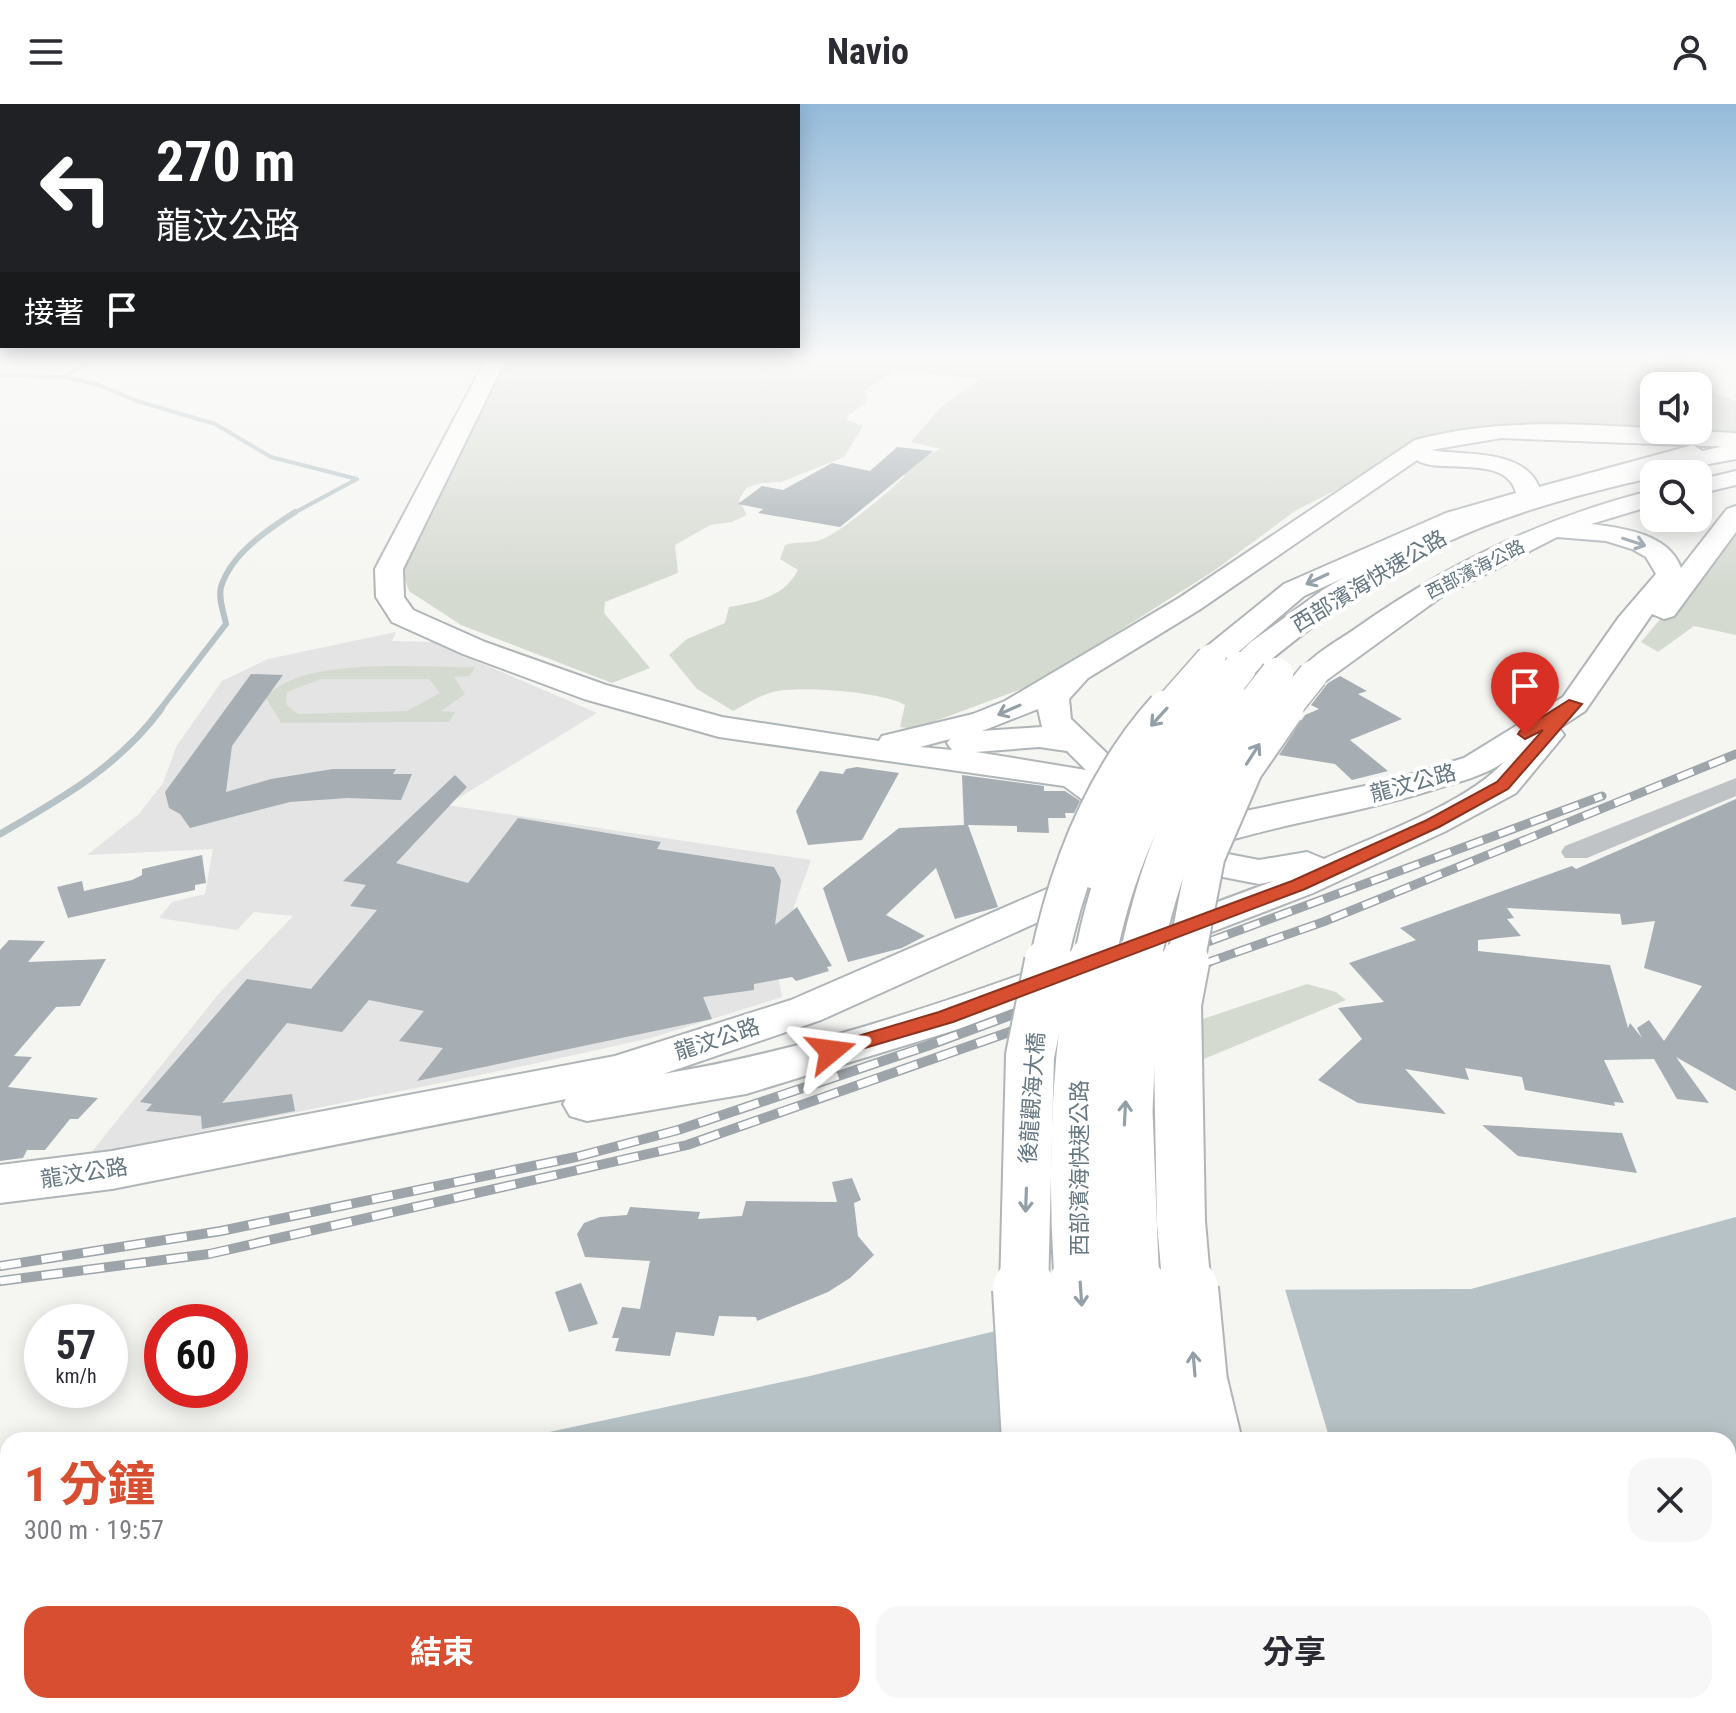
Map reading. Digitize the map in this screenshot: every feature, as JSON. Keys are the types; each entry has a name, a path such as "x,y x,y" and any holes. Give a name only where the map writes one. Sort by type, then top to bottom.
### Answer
{"highway":[{"name":"西部濱海快速公路","path":"1094,1432 1080,1291 1077,1092 1084,1019 1101,923 1127,847 1178,748 1260,669 1307,614 1438,536 1511,508 1736,451"},
{"path":"1712,471 1736,465"},
{"name":"西部濱海快速公路","path":"1159,1432 1132,1282 1125,1126 1139,957 1163,862 1182,816 1260,669 1419,566 1539,516 1640,490"},
{"path":"1084,1019 1086,938 1098,847 1130,790"},
{"path":"1160,1432 1148,1220 1163,1067 1177,1004"}],"main road":[{"path":"457,436 389,569 390,597 402,616 474,648 693,722 863,749 1013,766 1074,760 1130,790 1211,813 1339,801"},
{"path":"863,749 984,721 1016,708 1189,604 1423,445 1459,436"},
{"path":"1621,436 1736,441"},
{"path":"1208,1432 1196,1382 1181,1222 1177,1004 1206,856 1244,768 1270,727 1260,669 1294,590 1455,518 1529,495 1736,441"},
{"path":"1395,463 1434,457 1479,461 1518,475 1526,483 1529,495"},
{"path":"1712,484 1736,478"},
{"name":"西部濱海公路","path":"1260,669 1367,631 1449,578 1558,529 1640,502"},
{"path":"1574,704 1659,616 1736,514"},
{"path":"1558,529 1609,535 1651,548 1664,556 1670,575 1629,623 1574,704"},
{"name":"後龍觀海大橋","path":"1033,1432 1024,1292 1030,1056 1050,956 1085,834 1130,790 1149,728 1260,669"},
{"path":"1025,915 1118,861 1133,842 1128,824 1074,760 1055,722 1053,698 1077,671"},
{"name":"龍汶公路","path":"0,1184 112,1170 619,1072 806,1010 1025,915 1170,847 1244,822 1397,790 1476,765 1574,704"},
{"name":"龍汶公路","path":"0,1212 96,1200 361,1145 746,1077 946,1017 1299,885 1433,823 1503,785 1574,704"},
{"path":"1074,760 1170,847 1196,861 1259,872 1299,866 1359,842 1433,823"},
{"path":"1130,790 1170,847"},
{"path":"628,1096 828,1021 1128,877 1170,847"}],"street":[{"path":"1576,852 1736,786"}],"shaded area":[{"path":"464,436 857,436 844,457 781,482 746,488 739,500 747,515 732,522 710,525 675,545 678,573 605,602 604,613 650,668 612,683 461,625 409,591 401,567"},
{"path":"916,436 1439,436 1392,454 1357,479 1295,511 1215,570 1035,684 914,729 900,727 905,705 879,696 840,691 785,690 758,698 733,711 697,689 669,655 687,639 725,623 729,607 769,597 785,586 798,570 780,559 785,545 819,541 888,492 905,476 884,464 924,456 941,449 911,442"},
{"path":"1736,529 1736,635 1694,626 1658,652 1641,642"},
{"path":"396,632 392,641 432,642 597,713 447,805 811,860 775,959 782,997 651,1038 90,1154 221,991 293,916 254,912 237,930 159,918 172,902 205,894 213,849 87,855 139,814 163,783 176,747 222,681 268,659"},
{"path":"395,666 475,667 470,676 454,677 465,694 441,711 455,712 449,722 281,723 266,698 282,684 305,675 333,670","holes":["321,679 429,679 440,693 407,711 298,714 286,704 287,692"]},
{"path":"1307,984 1336,992 1346,1000 1199,1061 1203,1019"},
{"path":"1736,1217 1736,1432 549,1432 810,1376 1165,1290 1471,1289"}],"pier":[{"path":"1284,1286 1328,1432 1100,1432 1165,1287"}],"building":[{"path":"897,447 933,451 840,527 758,513 763,509 738,504 762,486 783,490 832,463 870,471"},
{"path":"251,674 283,675 232,746 226,792 271,779 333,769 396,769 393,774 412,774 401,800 348,798 290,802 190,828 180,814 169,808 165,792"},
{"path":"1340,676 1367,691 1358,694 1402,719 1350,740 1388,771 1352,780 1335,764 1279,755 1305,715 1319,709 1311,705 1328,683"},
{"path":"857,767 899,773 862,840 808,845 796,811 820,771 843,774 846,769"},
{"path":"455,775 467,787 396,863 468,883 518,818 661,842 657,849 774,867 781,880 775,925 797,907 832,966 827,967 829,971 796,981 792,977 754,984 754,990 703,997 712,1019 417,1081 443,1048 399,1041 424,1011 369,1000 342,1032 287,1023 222,1103 292,1094 295,1111 202,1129 201,1116 146,1111 152,1104 140,1102 247,979 311,989 377,910 350,906 366,885 343,881"},
{"path":"962,775 1044,786 1044,791 1065,791 1080,801 1074,813 1065,813 1066,818 1048,818 1049,833 1017,832 1017,826 968,825 998,907 955,919 936,868 886,915 925,936 902,948 848,962 823,888 899,828 964,825"},
{"path":"1736,799 1736,1091 1676,1057 1709,1103 1677,1099 1654,1059 1604,1060 1624,1103 1614,1102 1615,1106 1525,1090 1522,1077 1465,1068 1469,1080 1405,1069 1446,1114 1358,1103 1318,1080 1362,1039 1338,1008 1384,1002 1349,963 1416,940 1400,928 1572,866 1576,869","holes":["1507,908 1620,914 1622,925 1655,921 1644,968 1702,986 1664,1041 1649,1020 1637,1028 1642,1038 1630,1023 1628,1028 1610,965 1478,951 1478,940 1521,936 1507,919 1514,918"]},
{"path":"202,855 206,883 195,885 195,890 68,918 57,887 82,881 84,891 132,880 142,875 142,869"},
{"path":"9,940 45,941 28,962 106,959 80,1006 56,1007 14,1056 32,1057 8,1087 98,1098 78,1119 70,1119 45,1150 27,1150 23,1158 0,1161 0,950"},
{"path":"1482,1125 1622,1133 1637,1173 1518,1156"},
{"path":"852,1178 861,1200 854,1203 858,1236 874,1255 850,1278 828,1292 757,1321 756,1317 719,1316 714,1336 676,1332 670,1356 615,1351 619,1338 612,1338 622,1307 640,1309 650,1261 585,1257 577,1234 584,1223 600,1217 627,1215 630,1207 700,1212 698,1219 742,1216 746,1201 837,1202 832,1182"},
{"path":"581,1283 598,1324 569,1332 555,1292"}],"waterway":[{"path":"236,436 271,457 357,479 293,514"},
{"path":"159,711 226,624 220,592 233,564 262,535 293,514"},
{"path":"0,834 88,780 127,748 161,709"}],"railway":[{"path":"1203,964 1323,922 1736,754"},
{"path":"1148,964 1602,796"},
{"path":"0,1266 221,1231 576,1157 678,1130 927,1046 1154,962"},
{"path":"0,1281 209,1254 687,1145 1209,962"}],"route":[{"path":"831,1051 946,1017 1299,885 1433,823 1503,785 1574,704 1525,734"}]}
